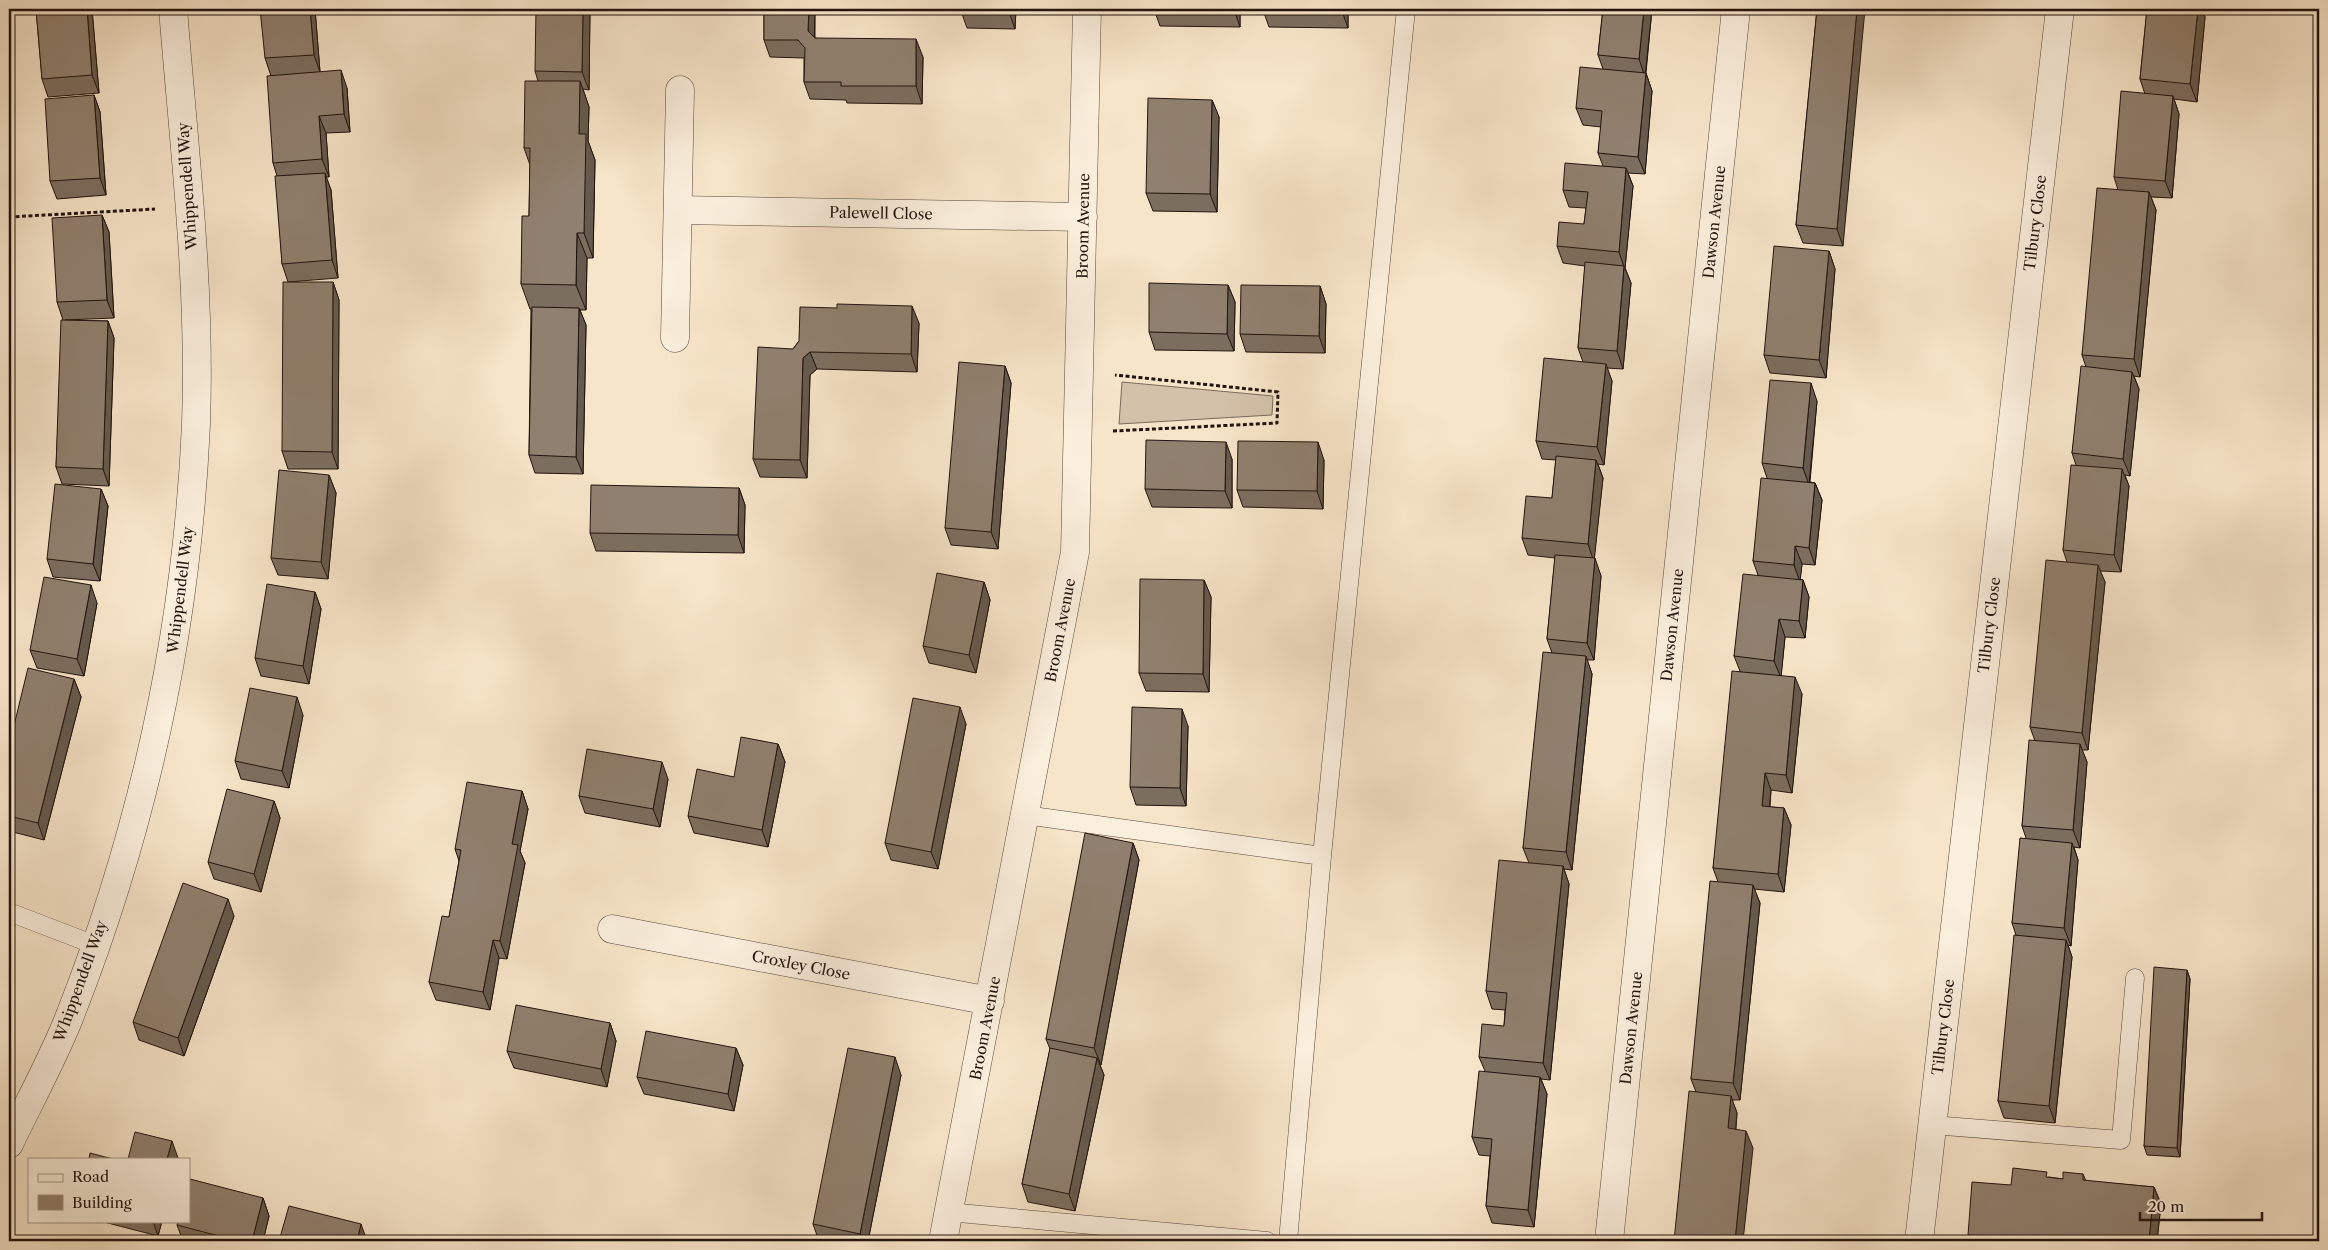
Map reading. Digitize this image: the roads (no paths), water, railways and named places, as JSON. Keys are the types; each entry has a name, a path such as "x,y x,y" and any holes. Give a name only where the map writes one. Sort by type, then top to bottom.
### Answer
{"street":[{"name":"Whippendell Way","path":"9,1144 66,1024 95,944 134,824 158,725 180,601 188,543 196,423 196,318 173,9"},
{"name":"Broom Avenue","path":"943,1241 1075,552 1087,9"},
{"name":"Dawson Avenue","path":"1609,1241 1736,9"},
{"name":"Tilbury Close","path":"1918,1241 2060,9"},
{"path":"675,338 680,90"},
{"name":"Palewell Close","path":"678,210 1083,217"},
{"name":"Croxley Close","path":"612,929 990,1001"}],"lane":[{"path":"1288,1241 1322,856 1406,9"},
{"path":"1025,815 1322,856"},
{"path":"9,912 95,944"},
{"path":"1932,1125 2120,1140 2135,978"},
{"path":"948,1212 1268,1241"}]}
